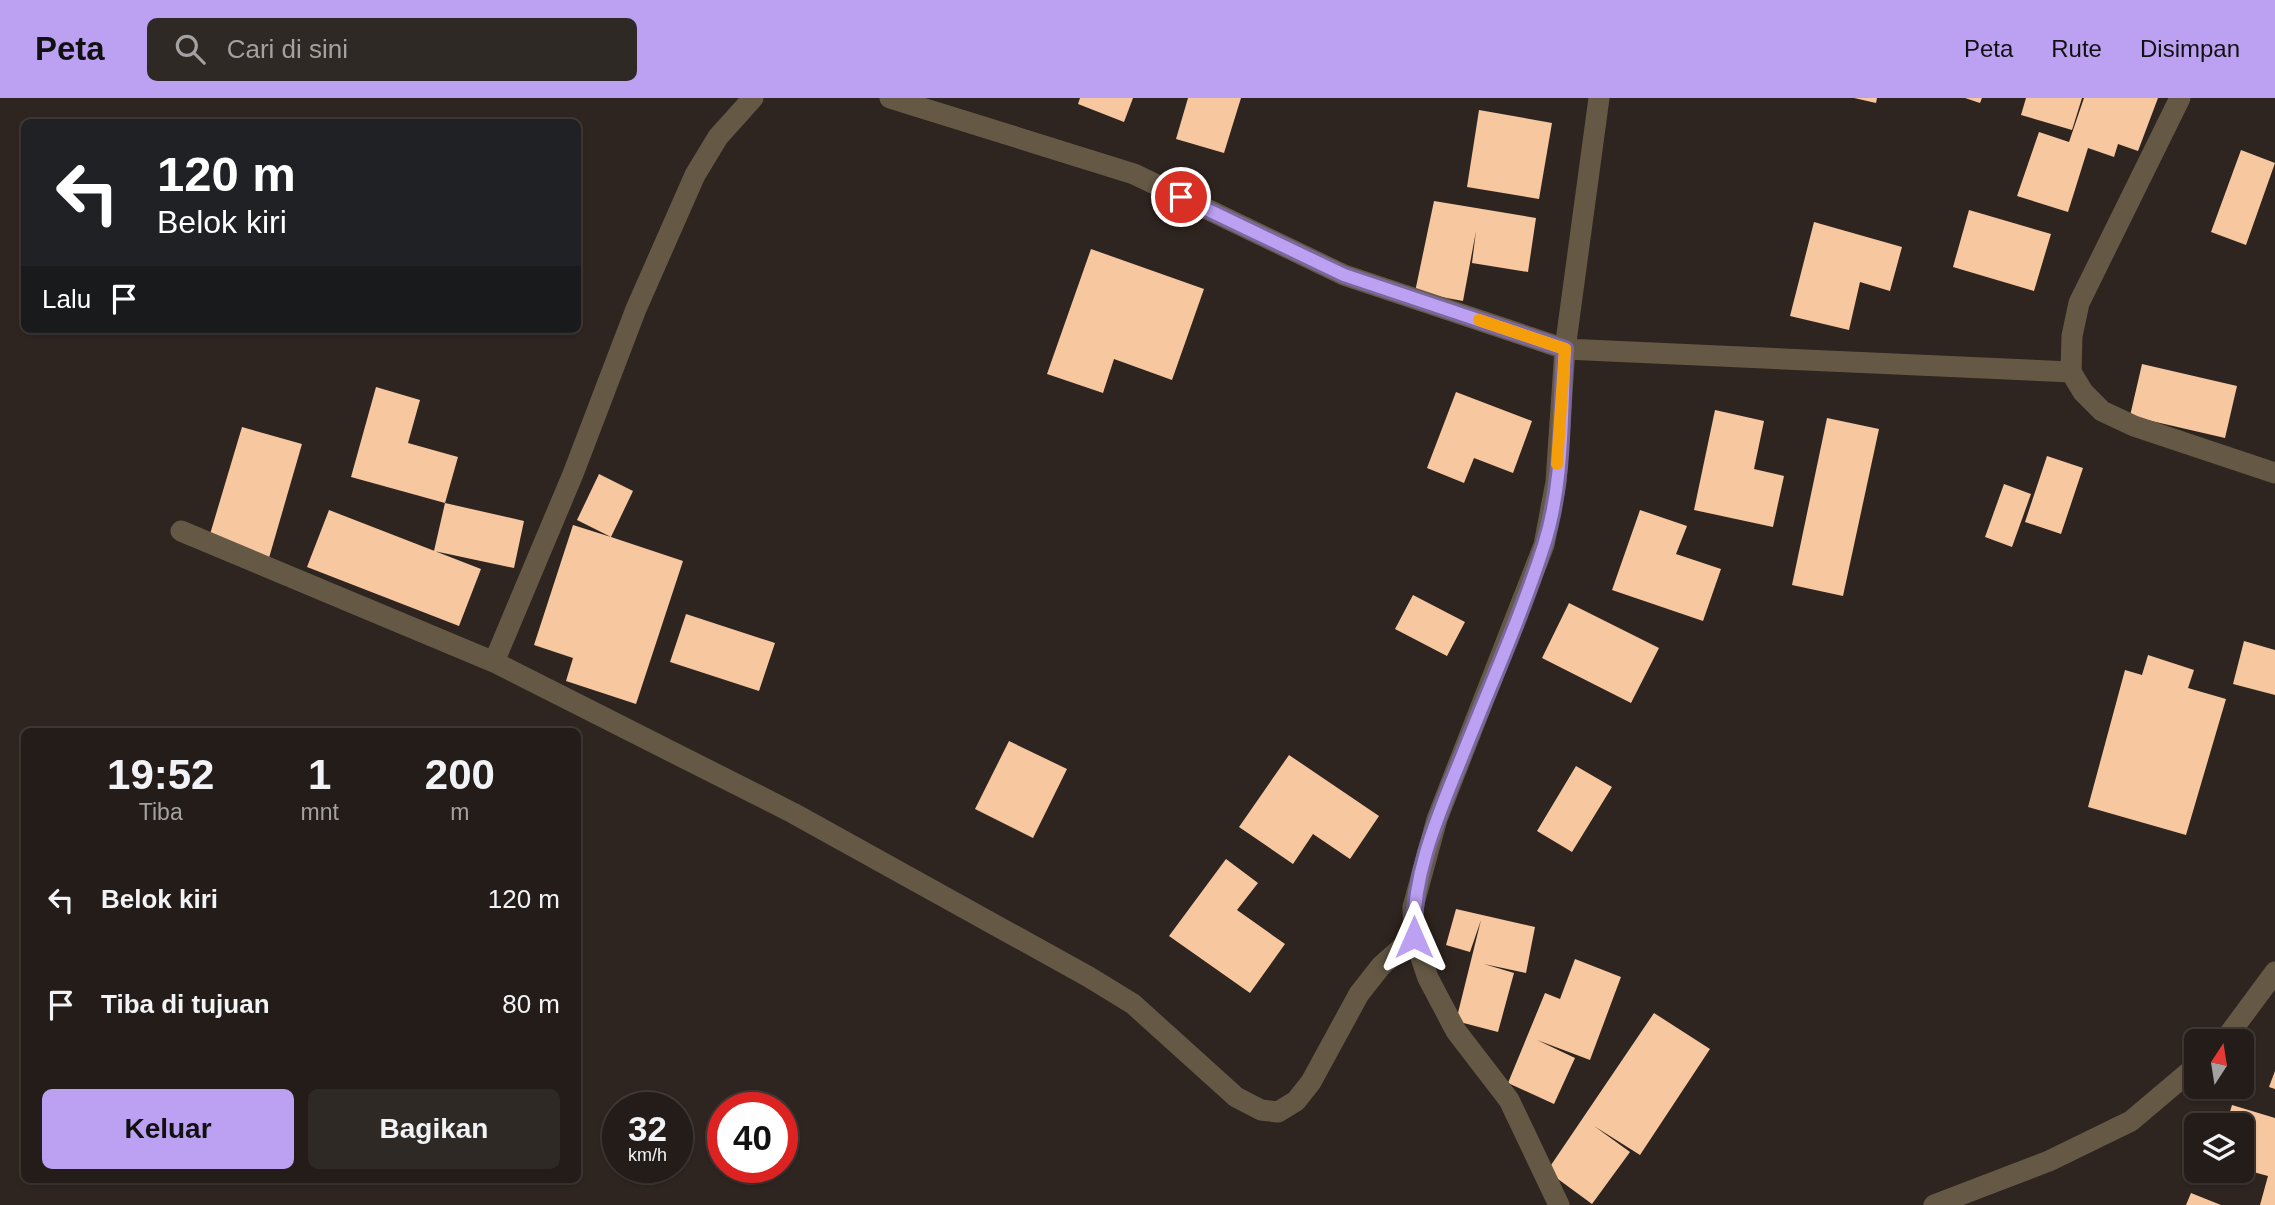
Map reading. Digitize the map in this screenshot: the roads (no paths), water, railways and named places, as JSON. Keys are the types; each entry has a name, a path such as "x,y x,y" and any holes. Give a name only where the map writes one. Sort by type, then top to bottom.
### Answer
{"street":[{"path":"494,662 583,449 636,309 695,175 718,137 753,98"},
{"path":"890,98 1134,174 1344,275 1565,349 2071,372"},
{"path":"1559,1205 1509,1100 1457,1031 1428,978 1414,937 1413,907 1437,819 1544,545 1556,482 1565,349 1600,98"},
{"path":"2180,98 2079,303 2072,336 2071,372 2083,392 2102,411 2134,426 2275,473"},
{"path":"181,531 494,662 793,813 1089,976 1133,1004 1236,1097 1261,1110 1278,1112 1296,1101 1311,1082 1359,994 1381,965 1414,937"},
{"path":"2233,1029 2275,972"},
{"path":"1934,1205 2049,1161 2131,1121 2184,1076"}]}
